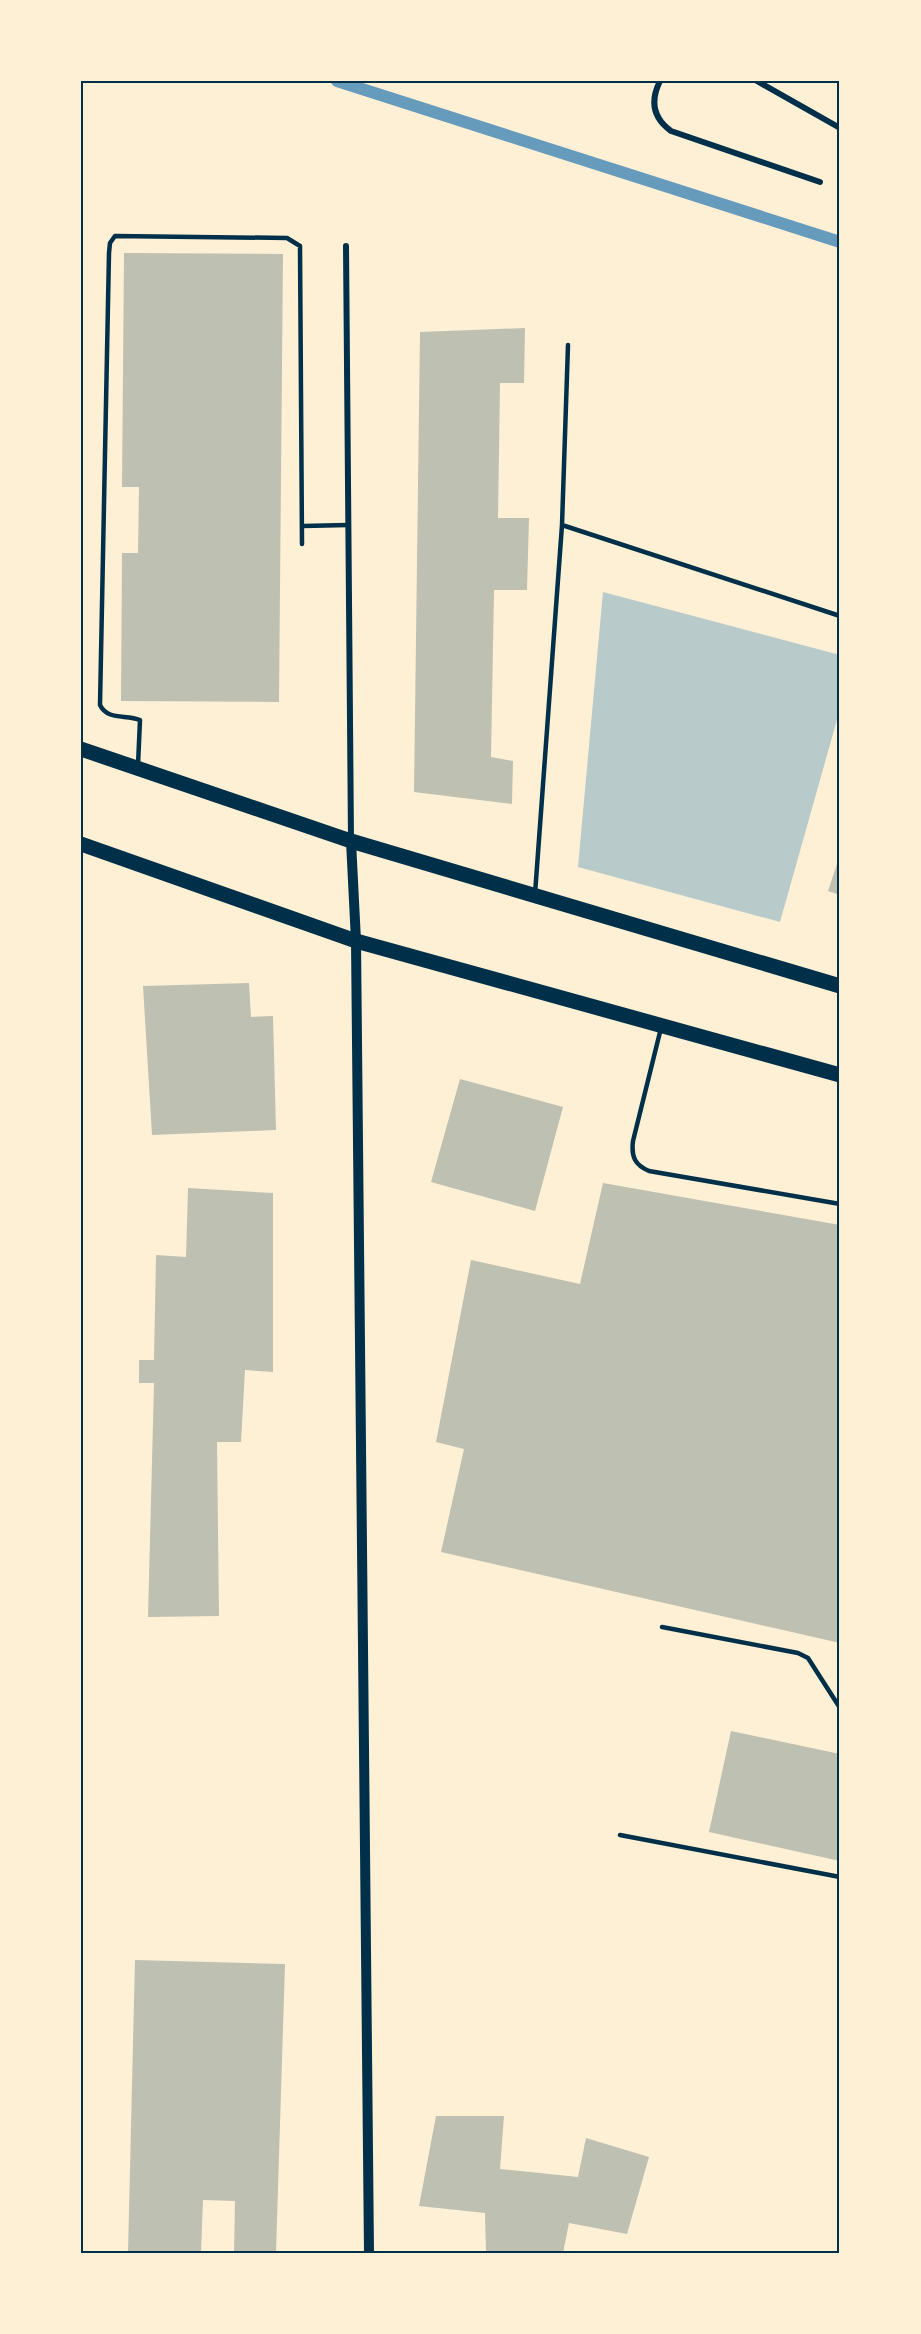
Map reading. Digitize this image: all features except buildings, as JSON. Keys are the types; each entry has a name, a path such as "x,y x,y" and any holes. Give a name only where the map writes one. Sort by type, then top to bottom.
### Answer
{"main road":[{"path":"81,749 351,841 840,986"},
{"path":"81,844 356,941 840,1076"}],"street":[{"path":"660,81 654,95 656,113 660,123 671,131 820,182"},
{"path":"757,81 840,128"},
{"path":"346,246 351,841 356,941 369,2253"}],"lane":[{"path":"138,768 140,720 109,715 100,705 108,253 110,243 115,236 287,238 300,246 302,544"},
{"path":"535,897 562,525 568,345"},
{"path":"303,526 348,525"},
{"path":"562,525 840,616"},
{"path":"662,1026 633,1141 634,1160 640,1167 649,1171 840,1204"},
{"path":"662,1627 798,1653 808,1658 840,1708"},
{"path":"620,1834 840,1877"}],"shaded area":[{"path":"603,592 840,655 840,709 780,922 578,867"}],"waterway":[{"path":"337,81 840,242"}]}
